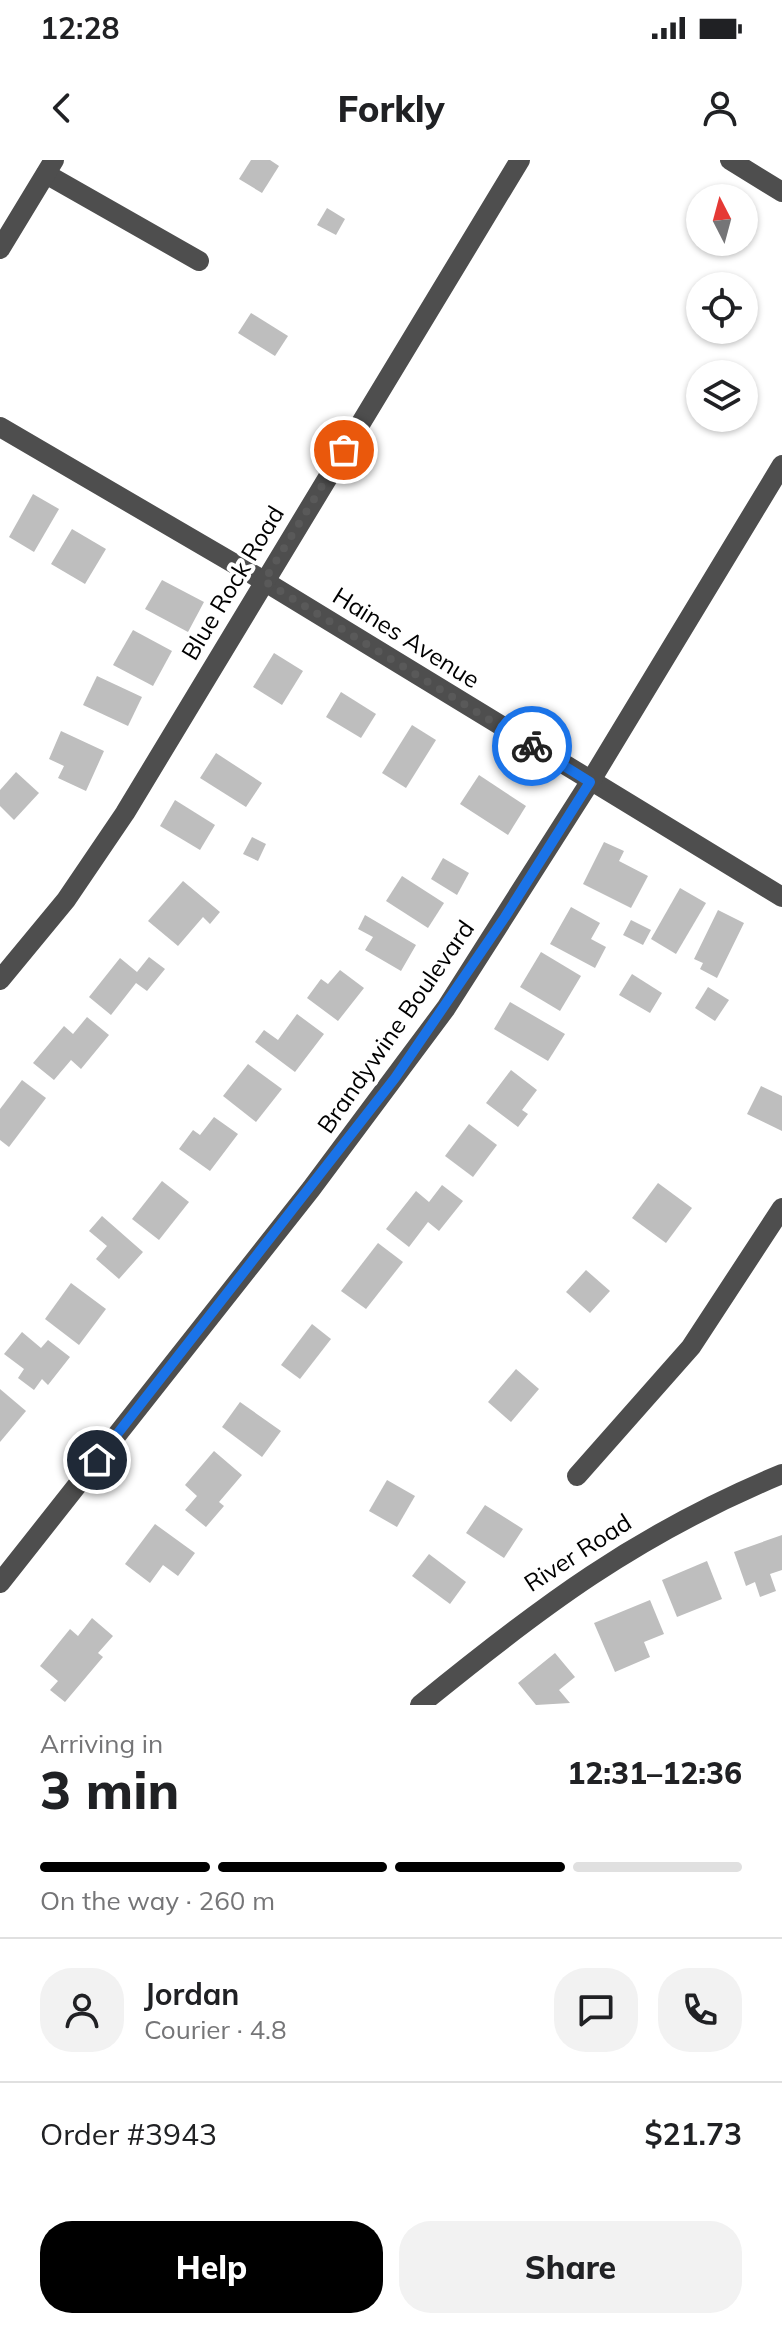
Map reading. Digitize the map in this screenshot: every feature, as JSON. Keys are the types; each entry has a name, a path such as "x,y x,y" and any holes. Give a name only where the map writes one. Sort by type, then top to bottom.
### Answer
{"street":[{"name":"Blue Rock Road","path":"0,980 98,855 520,160"},
{"path":"730,160 782,192"},
{"path":"0,249 50,167 199,261"},
{"name":"Haines Avenue","path":"0,427 264,581 782,897"},
{"name":"Brandywine Boulevard","path":"0,1583 395,1078 512,907 782,465"},
{"path":"577,1476 691,1347 782,1208"},
{"name":"River Road","path":"420,1705 509,1632 599,1567 672,1524 782,1474"}],"building":[{"path":"251,160 270,160 279,166 262,193 239,179"},
{"path":"327,208 345,219 336,235 317,225"},
{"path":"251,313 288,336 275,356 238,333"},
{"path":"33,494 59,509 34,552 9,537"},
{"path":"72,529 106,549 85,584 51,564"},
{"path":"162,580 204,602 188,632 145,609"},
{"path":"133,630 172,651 153,686 113,665"},
{"path":"274,653 303,671 282,705 253,687"},
{"path":"97,676 142,697 128,726 83,705"},
{"path":"341,692 376,714 361,738 326,717"},
{"path":"412,725 436,740 406,788 382,773"},
{"path":"61,731 104,751 86,791 58,778 64,766 49,759"},
{"path":"216,753 262,783 246,807 200,778"},
{"path":"16,772 39,793 14,820 0,806 0,790"},
{"path":"479,775 526,806 508,835 460,804"},
{"path":"175,800 215,825 200,850 160,826"},
{"path":"252,837 266,844 258,861 243,854"},
{"path":"604,842 624,851 619,861 648,876 631,908 583,884"},
{"path":"443,858 469,873 457,895 431,879"},
{"path":"402,876 444,903 428,928 386,901"},
{"path":"183,881 220,912 210,924 203,917 178,946 148,921"},
{"path":"680,888 706,903 676,954 651,939"},
{"path":"571,907 600,923 591,939 606,947 595,968 550,944"},
{"path":"718,910 744,923 717,978 700,969 703,963 694,959"},
{"path":"365,915 416,945 401,971 365,950 373,937 358,929"},
{"path":"631,920 651,930 643,945 623,935"},
{"path":"541,952 581,976 560,1011 520,987"},
{"path":"149,957 165,969 147,991 136,983 111,1015 89,997 120,958 137,972"},
{"path":"340,970 364,988 338,1021 307,998 321,979 328,984"},
{"path":"632,974 662,993 650,1013 619,995"},
{"path":"708,987 729,1000 715,1021 695,1008"},
{"path":"510,1002 565,1034 548,1061 494,1029"},
{"path":"297,1014 324,1034 295,1072 255,1042 264,1030 278,1040"},
{"path":"87,1017 109,1035 81,1069 71,1060 54,1080 33,1063 64,1026 73,1034"},
{"path":"248,1064 282,1089 256,1122 223,1096"},
{"path":"511,1070 537,1090 522,1110 528,1114 518,1127 486,1103"},
{"path":"22,1080 46,1098 9,1147 0,1140 0,1109"},
{"path":"761,1086 782,1096 782,1131 747,1114"},
{"path":"214,1117 238,1134 210,1171 179,1149 193,1130 200,1135"},
{"path":"469,1124 497,1145 473,1177 445,1156"},
{"path":"162,1181 189,1202 159,1240 132,1219"},
{"path":"658,1183 692,1208 666,1243 632,1218"},
{"path":"442,1185 463,1201 439,1231 428,1222 409,1247 386,1229 416,1191 429,1202"},
{"path":"102,1216 143,1252 119,1279 96,1259 107,1246 89,1231"},
{"path":"378,1243 403,1262 366,1309 341,1291"},
{"path":"586,1270 610,1291 590,1313 566,1292"},
{"path":"71,1283 106,1309 79,1345 45,1319"},
{"path":"312,1324 331,1339 300,1379 281,1365"},
{"path":"22,1332 41,1348 48,1340 70,1357 48,1385 42,1379 34,1390 18,1378 24,1369 4,1354"},
{"path":"516,1369 539,1389 511,1422 488,1402"},
{"path":"0,1389 26,1411 0,1442"},
{"path":"240,1402 281,1431 262,1457 222,1427"},
{"path":"214,1451 242,1475 219,1502 224,1506 206,1527 185,1510 197,1496 185,1485"},
{"path":"387,1480 415,1496 397,1527 369,1511"},
{"path":"485,1505 523,1529 504,1558 466,1533"},
{"path":"155,1524 195,1553 178,1576 163,1565 150,1583 125,1564"},
{"path":"782,1535 782,1570 770,1574 776,1591 760,1597 755,1582 746,1586 734,1552"},
{"path":"429,1554 466,1582 450,1604 412,1576"},
{"path":"707,1561 722,1599 677,1617 662,1580"},
{"path":"650,1600 664,1634 644,1642 650,1657 615,1672 594,1623"},
{"path":"92,1618 113,1636 98,1653 103,1657 65,1702 50,1690 58,1681 40,1666 70,1629 78,1636"},
{"path":"555,1653 575,1677 559,1690 570,1703 536,1705 518,1683"}],"way so far":[{"path":"344,450 264,581 532,746"}],"route":[{"path":"97,1460 311,1189 446,1008 590,782 532,746"}]}
